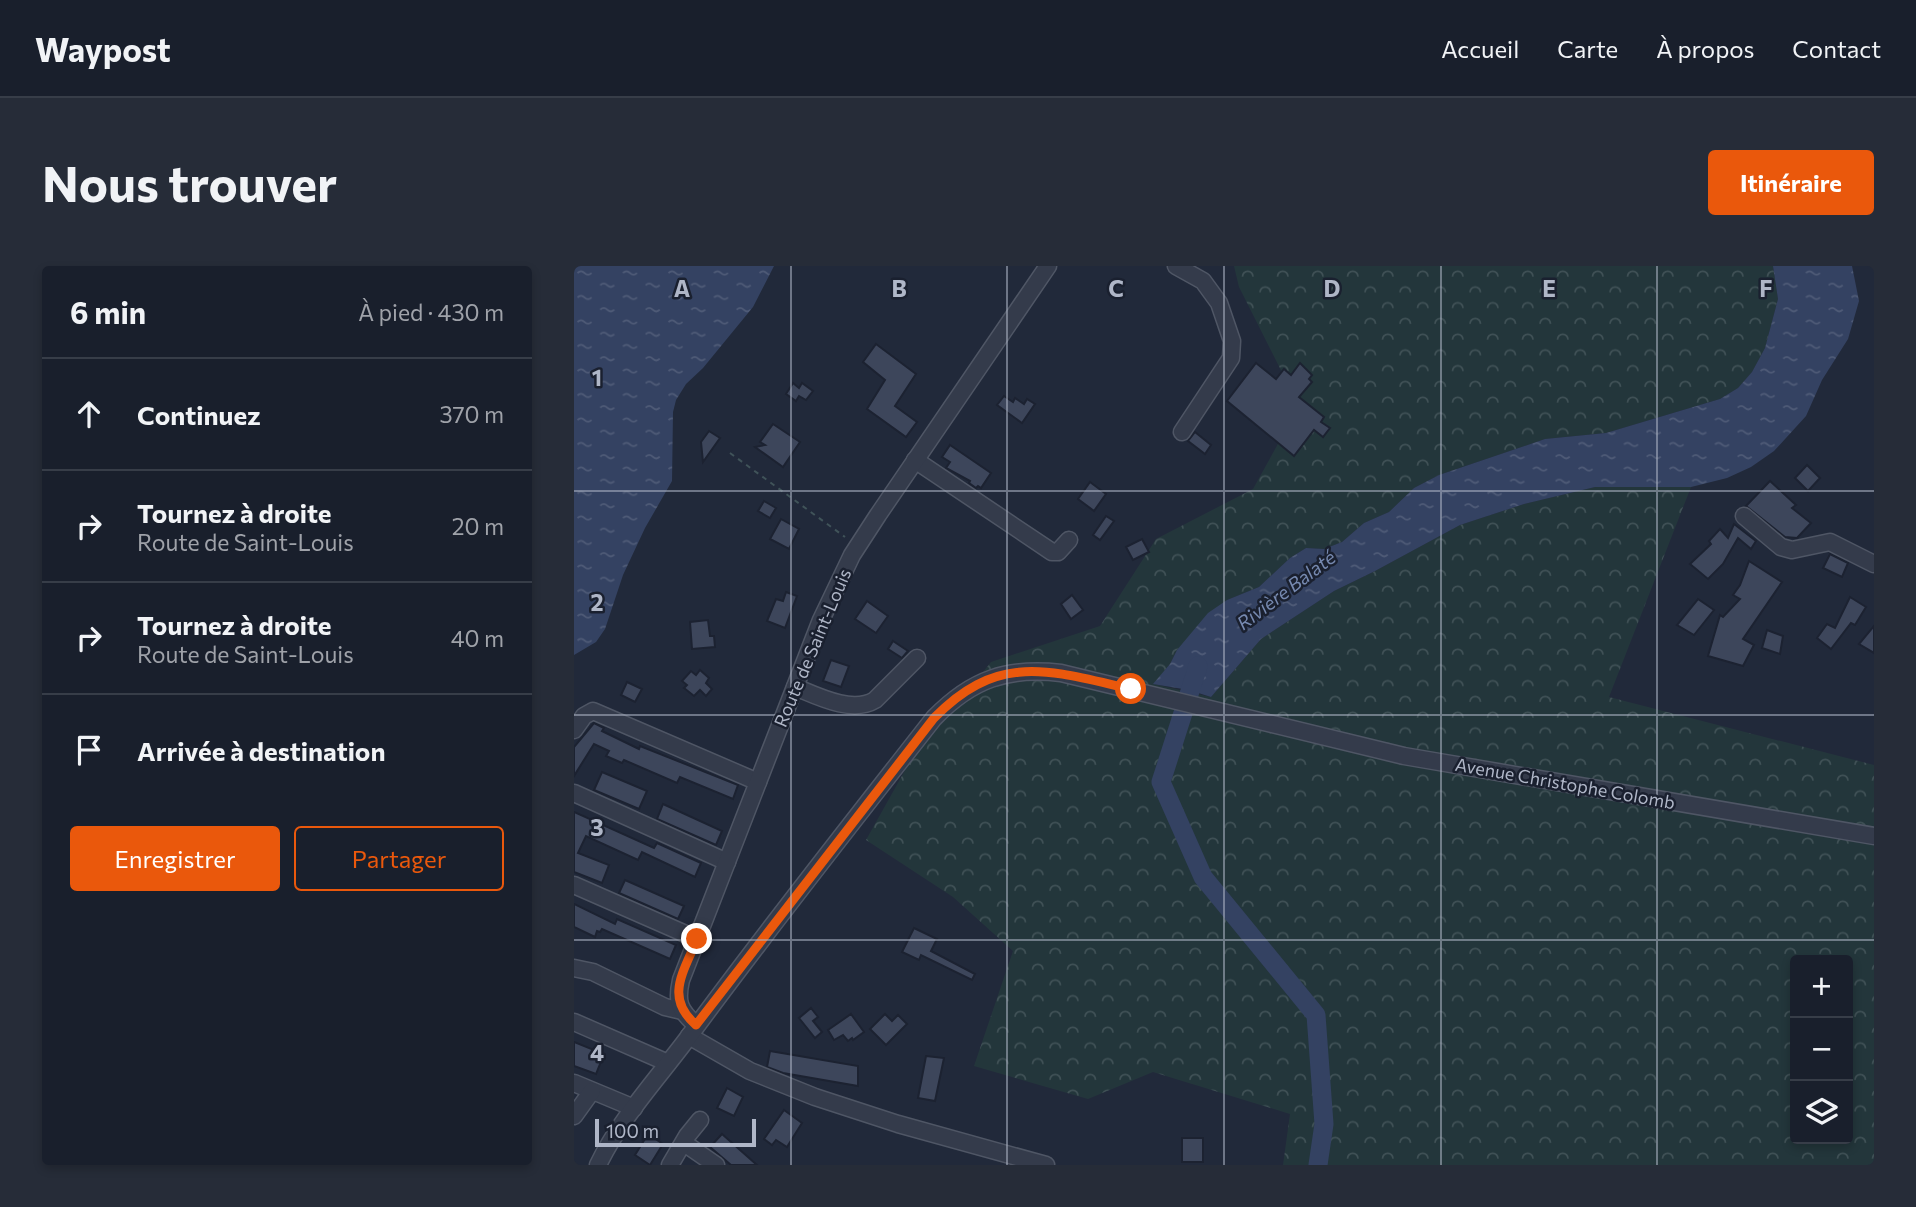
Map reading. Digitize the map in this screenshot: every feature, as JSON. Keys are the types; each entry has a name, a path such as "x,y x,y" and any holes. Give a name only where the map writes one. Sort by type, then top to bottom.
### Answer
{"street":[{"name":"Route de Saint-Louis","path":"682,1011 680,988 697,939 821,620 858,546 1048,266"},
{"path":"1176,266 1202,281 1219,303 1232,341 1231,358 1182,432"},
{"path":"915,460 1052,552 1058,552 1069,540"},
{"path":"1744,516 1781,547 1792,550 1830,542 1874,564"},
{"path":"795,687 847,704 867,705 918,658"},
{"name":"Avenue Christophe Colomb","path":"693,1030 934,718 949,702 983,681 1021,671 1061,673 1404,756 1874,836"},
{"path":"574,730 584,716 593,710 758,782"},
{"path":"574,793 727,862"},
{"path":"574,885 697,939"},
{"path":"574,968 593,972 665,1007 682,1011 693,1030 739,1066 815,1097 898,1124 1046,1165"},
{"path":"574,1022 668,1063"},
{"path":"598,1165 634,1108 693,1030"},
{"path":"574,1083 634,1108"},
{"path":"574,1116 592,1091"},
{"path":"670,1165 700,1120"},
{"path":"684,1143 716,1165"}],"path":[{"path":"730,453 858,546"}],"green space":[{"path":"1234,266 1773,266 1778,299 1765,348 1752,372 1738,388 1720,399 1606,433 1545,439 1439,475 1414,488 1389,512 1364,523 1342,542 1324,549 1306,548 1290,558 1259,587 1227,600 1177,650 1154,684 1211,697 1261,639 1334,591 1460,525 1524,504 1595,487 1691,487 1609,697 1874,765 1874,1165 1283,1165 1290,1114 1153,1072 1088,1099 974,1066 1013,951 953,897 866,840 908,765 991,662 1100,626 1156,539 1253,489 1299,406 1239,287"}],"water":[{"path":"574,266 774,266 753,307 703,368 686,384 676,400 673,412 672,481 645,528 623,575 605,629 596,642 574,655"},
{"path":"1773,266 1852,266 1859,301 1848,339 1822,380 1806,416 1774,451 1751,467 1727,478 1691,487 1595,487 1524,504 1460,525 1334,591 1261,639 1211,697 1153,684 1208,613 1227,600 1259,587 1290,558 1306,548 1324,549 1342,542 1364,523 1389,512 1414,488 1439,475 1545,439 1606,433 1720,399 1738,388 1752,372 1765,348 1778,299"}],"building":[{"path":"876,344 916,374 895,406 917,422 906,437 867,409 885,380 863,362"},
{"path":"1256,363 1276,379 1284,369 1291,375 1300,363 1312,375 1309,379 1312,382 1299,397 1324,417 1321,422 1330,428 1323,437 1314,430 1294,456 1227,401"},
{"path":"793,383 799,388 802,383 813,391 806,400 799,396 796,401 786,394"},
{"path":"1004,396 1013,402 1015,398 1024,404 1027,399 1035,404 1022,423 997,405"},
{"path":"773,424 800,442 783,467 755,447 765,445 760,442"},
{"path":"709,431 720,438 703,462 701,442"},
{"path":"1195,432 1211,445 1205,454 1188,441"},
{"path":"950,445 991,473 981,488 976,488 970,481 946,468 950,462 942,457"},
{"path":"1807,465 1820,478 1808,491 1795,478"},
{"path":"1770,481 1796,505 1792,508 1811,523 1797,538 1785,537 1746,506"},
{"path":"1090,482 1106,494 1094,511 1078,499"},
{"path":"764,501 776,508 770,518 758,511"},
{"path":"1106,516 1114,521 1100,540 1093,535"},
{"path":"781,519 799,529 789,549 770,539"},
{"path":"1734,524 1756,541 1751,549 1738,538 1723,564 1708,579 1690,564 1711,544 1709,541 1720,529 1728,538"},
{"path":"1142,539 1149,552 1133,560 1126,547"},
{"path":"1830,554 1848,563 1842,577 1823,568"},
{"path":"1749,561 1782,582 1743,639 1754,645 1743,666 1708,656 1720,615 1723,617 1740,599 1733,595"},
{"path":"786,592 797,596 785,628 767,621 776,599 783,601"},
{"path":"1072,595 1083,610 1071,619 1061,604"},
{"path":"1850,597 1866,607 1855,625 1851,623 1831,649 1817,638 1827,624 1835,628"},
{"path":"1698,599 1714,610 1694,635 1677,625"},
{"path":"867,601 888,616 876,633 855,619"},
{"path":"708,620 715,647 692,649 690,622"},
{"path":"1874,626 1874,653 1859,644"},
{"path":"1767,630 1783,636 1780,654 1762,648"},
{"path":"893,641 908,651 902,658 888,649"},
{"path":"831,660 849,666 841,687 823,681"},
{"path":"700,670 709,678 706,683 712,689 706,696 700,690 694,696 684,688 687,685 682,681 691,671 696,675"},
{"path":"627,682 642,689 635,702 621,695"},
{"path":"594,723 604,728 602,731 639,749 640,746 738,785 733,799 680,777 677,783 624,760 622,763 606,756 609,751 594,744 574,776 574,747"},
{"path":"602,772 647,791 639,809 594,790"},
{"path":"663,804 722,831 716,845 657,819"},
{"path":"574,812 654,848 657,843 701,863 695,877 642,852 638,860 586,836 578,853 609,865 602,883 574,872"},
{"path":"625,880 684,906 678,919 619,893"},
{"path":"574,904 615,924 617,919 676,945 670,959 602,929 597,931 595,937 574,927"},
{"path":"914,928 937,939 931,951 975,974 972,980 921,955 919,960 902,952"},
{"path":"811,1008 818,1017 813,1021 822,1032 815,1038 799,1018"},
{"path":"851,1014 864,1032 853,1040 852,1038 848,1041 843,1035 834,1040 828,1030"},
{"path":"885,1014 892,1021 898,1015 907,1024 886,1045 870,1029"},
{"path":"574,1042 604,1054 596,1074 574,1066"},
{"path":"770,1051 858,1066 858,1086 783,1073 767,1067"},
{"path":"926,1056 944,1058 935,1101 918,1098"},
{"path":"727,1088 743,1097 734,1116 717,1108"},
{"path":"784,1110 802,1123 787,1147 776,1140 772,1145 764,1139"},
{"path":"648,1134 663,1144 650,1165 635,1155"},
{"path":"722,1134 757,1165 731,1165 710,1147"},
{"path":"1182,1138 1203,1138 1203,1162 1182,1162"}],"waterway":[{"name":"Rivière Balaté","path":"1198,666 1161,782 1203,877 1316,1015 1324,1124 1318,1165"}],"route":[{"path":"697,939 681,980 679,995 682,1011 696,1025 949,702 983,681 1021,671 1061,673 1131,689"}]}
